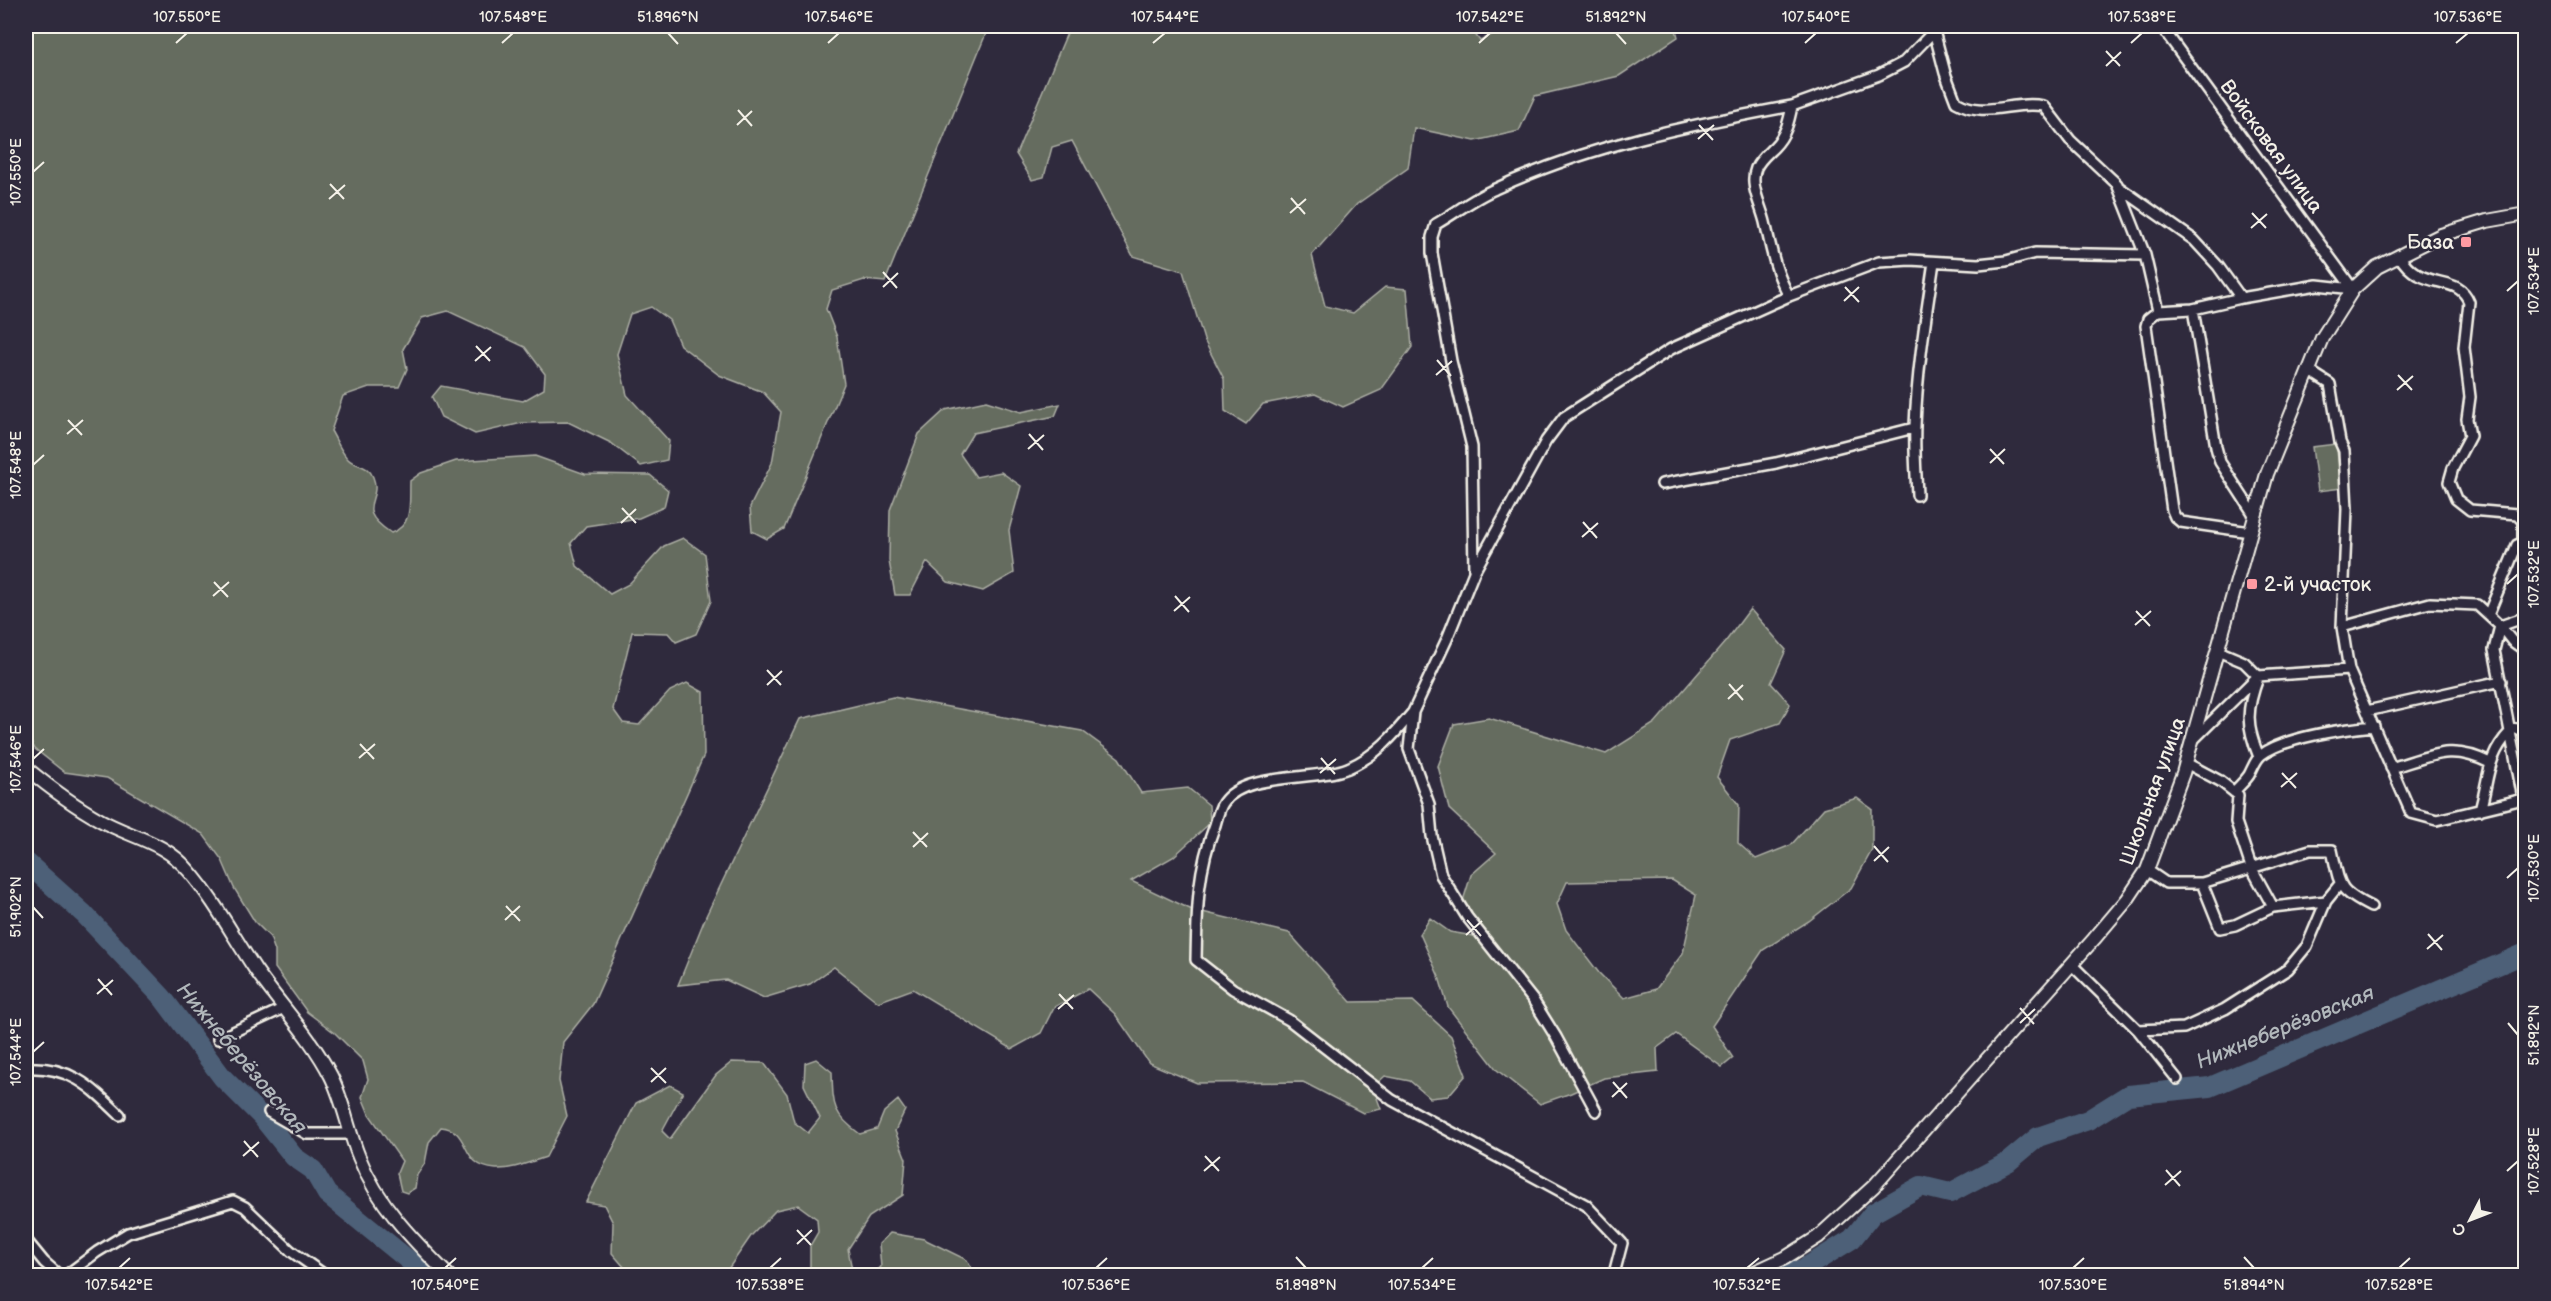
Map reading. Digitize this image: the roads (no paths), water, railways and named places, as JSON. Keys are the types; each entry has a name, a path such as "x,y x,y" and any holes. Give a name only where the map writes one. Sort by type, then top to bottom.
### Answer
{"street":[{"name":"Войсковая улица","path":"2161,26 2353,289"},
{"path":"1936,28 1944,73 1956,102 1974,110 2034,104 2044,106 2070,140 2118,188 2194,240 2218,266 2241,298"},
{"path":"1474,572 1472,447 1451,361 1432,253 1432,237 1436,224 1492,190 1567,158 1682,126 1792,106 1880,75 1904,62 1936,28"},
{"path":"1789,296 1776,271 1754,186 1757,166 1782,138 1792,106"},
{"path":"2118,188 2145,255 2158,311"},
{"name":"Школьная улица","path":"1746,1275 1785,1258 1818,1237 1874,1186 2072,965 2127,900 2147,870 2193,740 2267,474 2322,338 2353,289 2378,267 2399,255 2456,230 2487,221 2526,214"},
{"path":"1617,1275 1615,1270 1622,1243 1586,1205 1392,1100 1289,1020 1233,989 1196,960 1198,891 1201,870 1222,804 1233,793 1252,784 1326,773 1354,765 1370,757 1388,741 1413,712 1447,639 1474,572 1534,462 1564,417 1671,349 1789,296 1879,262 1978,264 2006,261 2035,253 2145,255"},
{"path":"2399,255 2406,266 2419,277 2454,286 2467,295 2469,302 2464,347 2470,397 2467,419 2470,436 2453,468 2449,482 2456,499 2470,510 2517,514 2523,520 2524,543 2517,544 2488,615"},
{"path":"1917,495 1914,428 1921,345 1935,262"},
{"path":"2250,532 2181,522 2175,517 2172,510 2146,326 2152,315 2158,311 2193,309 2317,285 2353,289"},
{"path":"2193,309 2220,462 2255,516"},
{"path":"2308,370 2330,384 2340,442 2344,451 2347,509 2342,627 2349,670 2411,813 2437,820 2523,798 2522,775 2510,730 2494,650 2500,626"},
{"path":"1662,484 1776,463 1914,428"},
{"path":"2342,627 2430,603 2477,605 2500,626 2512,641 2526,651"},
{"path":"2500,626 2526,617"},
{"path":"2218,651 2244,662 2258,676"},
{"path":"2193,740 2258,676 2349,670"},
{"path":"2258,676 2247,709 2249,726 2259,757"},
{"path":"2367,711 2500,681"},
{"path":"1413,712 1409,749 1429,804 1432,836 1441,875 1467,917 1533,1000 1596,1111"},
{"path":"2234,792 2244,782 2259,757 2277,747 2345,729 2374,726"},
{"path":"2510,730 2526,730"},
{"path":"2480,810 2490,763 2510,730"},
{"path":"2391,768 2448,751 2476,756 2490,763"},
{"path":"2186,763 2238,795 2236,822 2251,867 2273,907"},
{"path":"26,768 67,799 101,820 160,845 177,858 212,900 255,969 322,1059 332,1078 351,1134 372,1185 387,1207 426,1253 449,1275"},
{"path":"2147,870 2166,883 2202,883 2310,850 2332,850 2339,885 2354,899 2372,907"},
{"path":"2202,883 2220,928 2235,925 2273,907 2326,901"},
{"path":"2138,1030 2184,1028 2225,1009 2288,969 2307,946 2326,901 2339,885"},
{"path":"2072,965 2138,1030 2177,1079"},
{"path":"218,1039 284,1008"},
{"path":"26,1068 56,1069 70,1075 84,1083 120,1115"},
{"path":"269,1112 308,1134 351,1134"},
{"path":"65,1275 129,1233 233,1201 244,1207 291,1251 326,1275"},
{"path":"26,1240 44,1262 60,1275"}],"waterway":[{"name":"Нижнеберёзовская","path":"26,862 84,914 162,997 223,1078 262,1117 294,1157 313,1170 327,1194 428,1276"},
{"name":"Нижнеберёзовская","path":"1784,1276 1805,1268 1852,1239 1873,1213 1921,1186 1950,1193 2008,1162 2038,1137 2088,1120 2128,1095 2210,1087 2526,953"}],"place":[{"name":"База","path":"2466,242"},
{"name":"2-й участок","path":"2252,584"}]}
